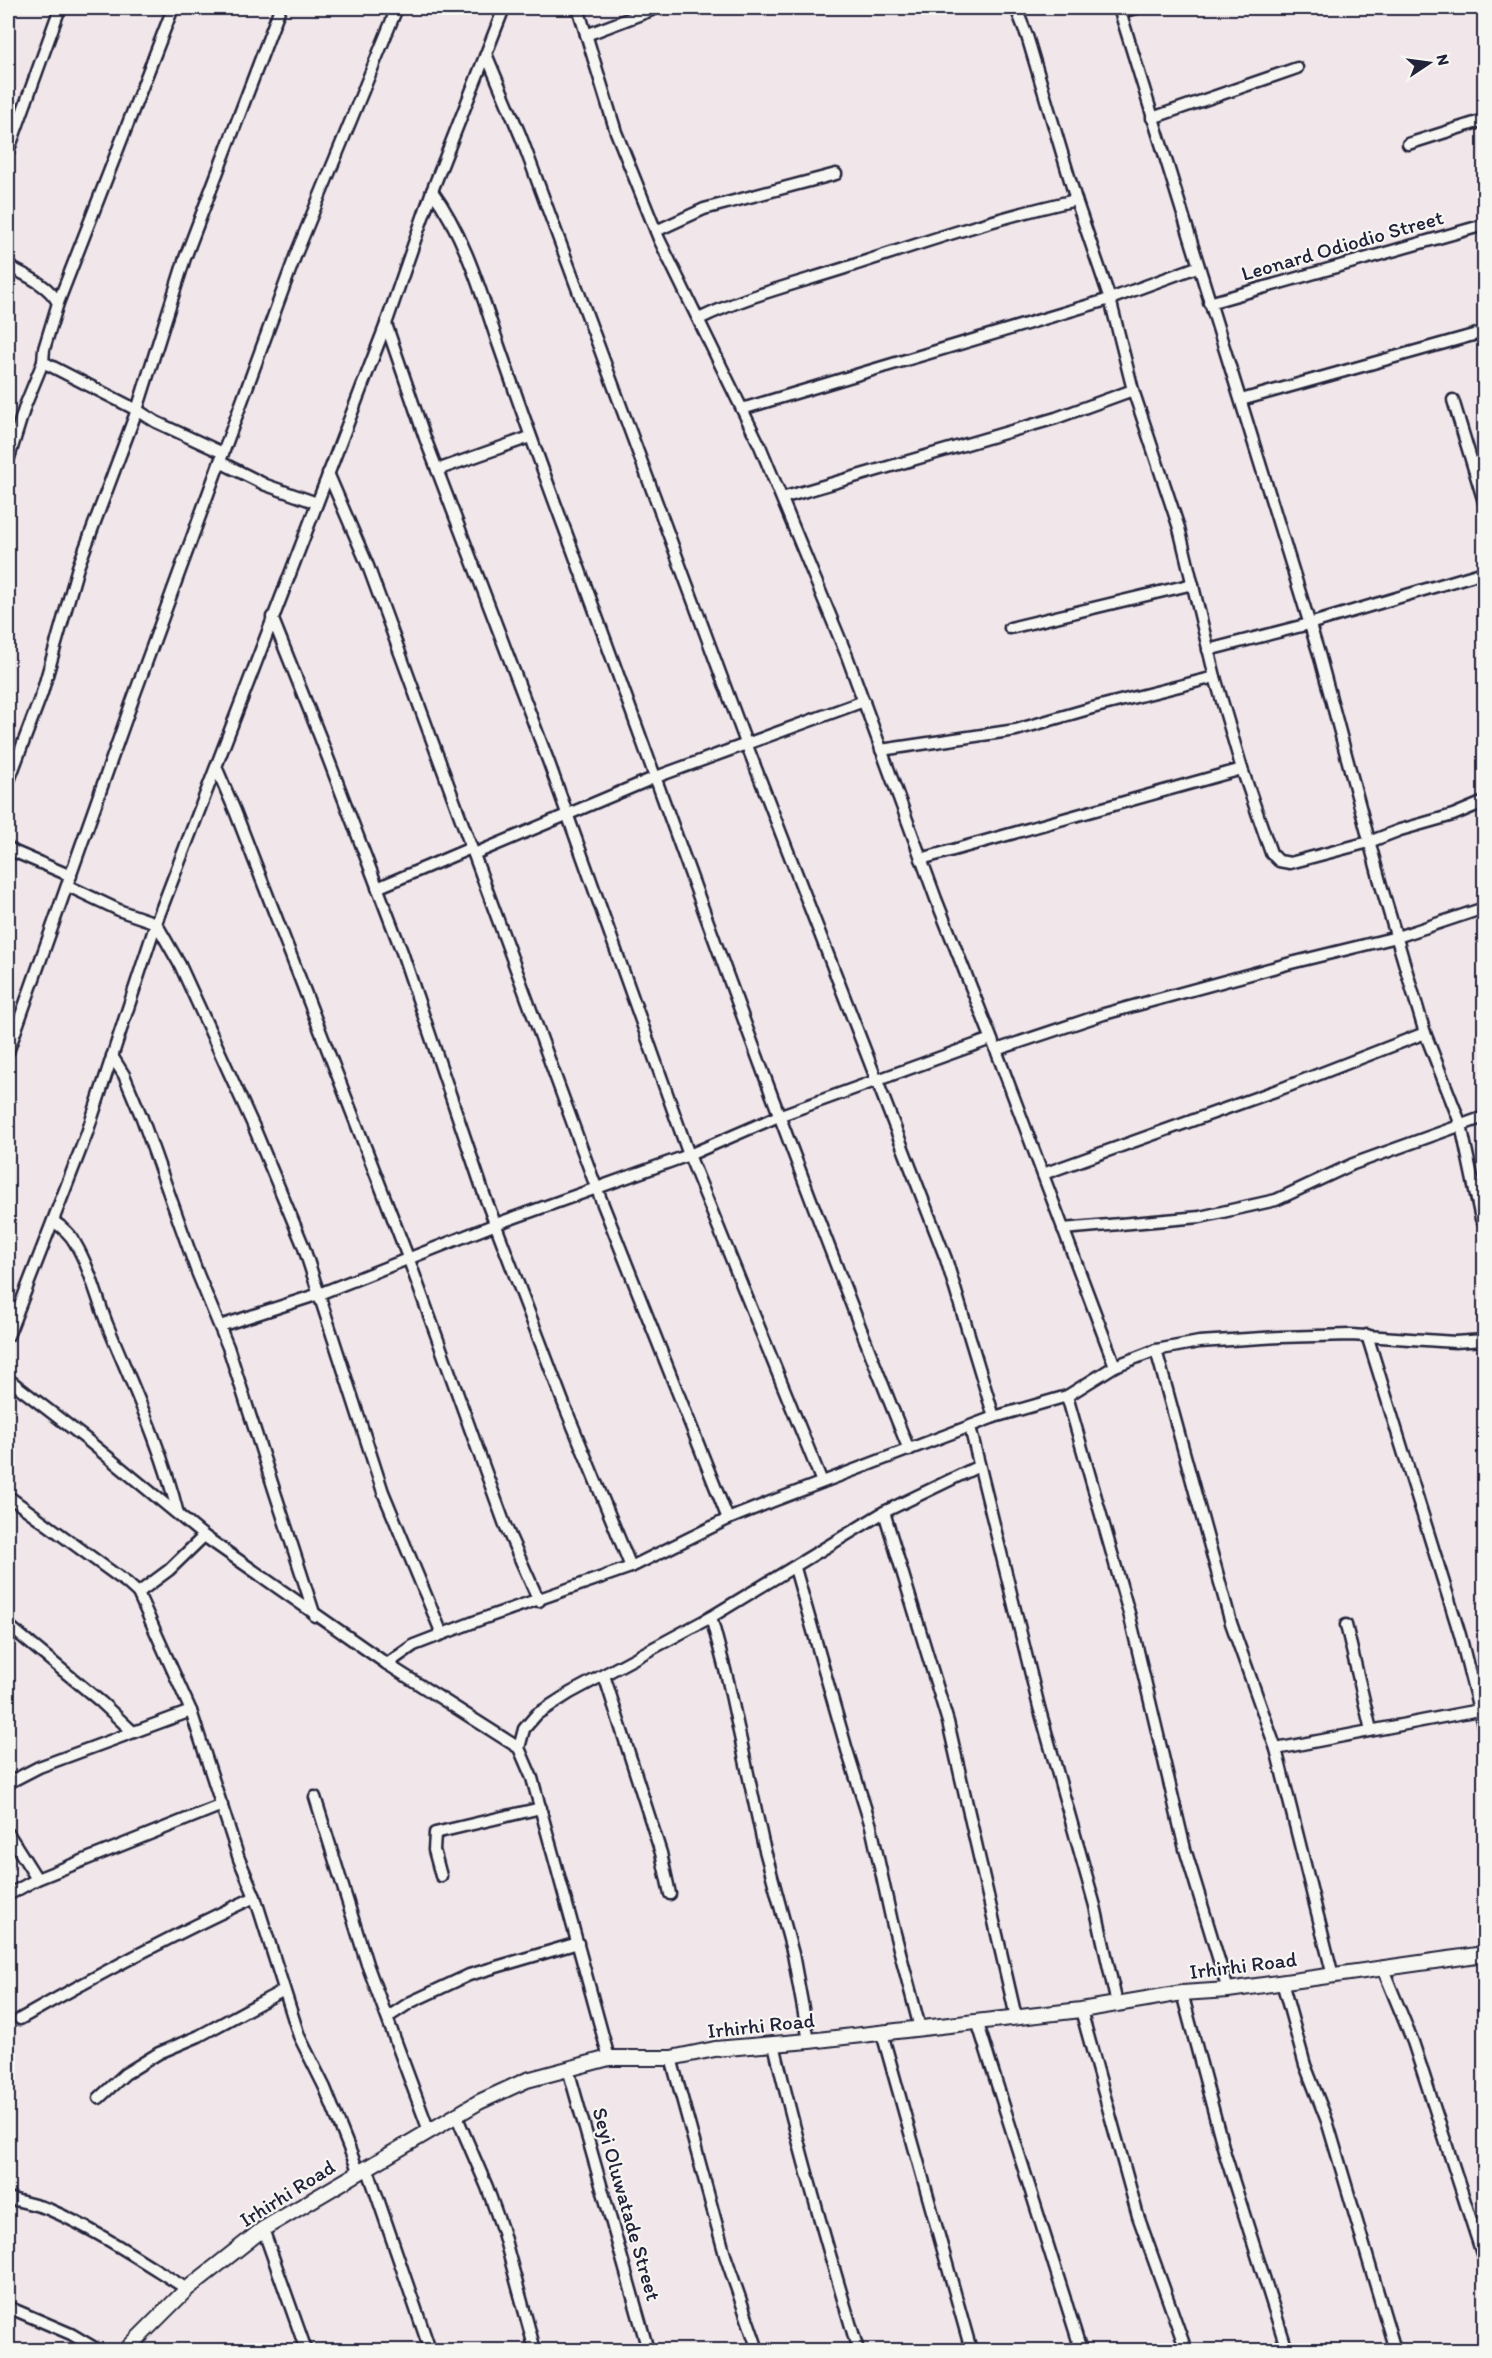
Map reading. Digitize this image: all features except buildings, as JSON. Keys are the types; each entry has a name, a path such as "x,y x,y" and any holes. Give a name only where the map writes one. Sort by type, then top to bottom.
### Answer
{"street":[{"path":"8,152 60,8"},
{"path":"8,461 25,406 43,362 44,349 58,303 173,8"},
{"path":"8,783 42,693 78,567 137,410 185,258 280,8"},
{"path":"8,1052 296,254 397,8"},
{"path":"8,1336 87,1133 156,923 386,324 432,191 504,8"},
{"path":"578,8 616,132 656,231 742,409 782,498 847,656 921,859 1115,1366"},
{"path":"586,35 657,8"},
{"path":"1016,8 1027,36 1076,200 1110,299 1133,390 1179,528 1215,677 1242,770 1271,853 1278,861 1290,863 1369,842 1400,830 1454,815 1485,802"},
{"path":"1137,8 1119,10 1309,624 1425,1033 1461,1125 1481,1219 1485,1223"},
{"path":"486,54 521,137 746,743 879,1081 946,1259 994,1417"},
{"path":"1152,118 1297,68"},
{"path":"1408,144 1485,120"},
{"path":"656,231 704,209 836,174"},
{"path":"432,191 447,210 474,274 530,437 861,1332 909,1450"},
{"path":"699,319 731,303 794,283 1025,211 1076,200"},
{"name":"Leonard Odiodio Street","path":"1209,303 1485,225"},
{"path":"8,266 44,287 58,303"},
{"path":"742,409 1110,299 1197,267"},
{"path":"386,324 437,470 567,815 688,1155 822,1482"},
{"path":"1241,400 1485,332"},
{"path":"43,362 137,410 222,457 266,485 317,503"},
{"path":"782,498 1056,418 1133,390"},
{"path":"1453,400 1485,502"},
{"path":"437,470 530,437"},
{"path":"328,473 368,566 596,1187 728,1519"},
{"path":"1208,650 1309,624 1485,572"},
{"path":"1010,628 1193,584"},
{"path":"272,617 377,888 496,1224 565,1407 631,1567"},
{"path":"881,750 1017,730 1092,708 1215,677"},
{"path":"377,888 567,815 656,777 864,701"},
{"path":"217,768 409,1260 505,1525 539,1601"},
{"path":"921,859 1242,770"},
{"path":"8,847 121,911 156,923 180,965 253,1125 303,1245 383,1492 442,1634"},
{"path":"996,1050 1104,1014 1397,937 1485,908"},
{"path":"1042,1174 1286,1087 1425,1033"},
{"path":"220,1326 319,1294 496,1224 688,1155 781,1115 991,1039"},
{"path":"112,1056 124,1075 142,1118 197,1272 220,1326 315,1616"},
{"path":"1063,1229 1200,1217 1276,1200 1353,1164 1485,1117"},
{"path":"53,1221 64,1227 75,1243 92,1279 106,1322 163,1460 178,1514"},
{"path":"387,1664 414,1645 631,1567 728,1519 994,1417 1067,1396 1115,1366 1156,1350 1199,1342 1280,1337 1367,1335 1455,1342 1485,1340"},
{"path":"1367,1335 1460,1635 1482,1709 1485,1729"},
{"path":"1156,1350 1231,1623 1276,1749 1333,1976"},
{"path":"8,1378 204,1536 315,1616 519,1748 528,1764 541,1808 609,2058"},
{"path":"1067,1396 1129,1612 1185,1849 1228,1990"},
{"path":"969,1427 1039,1707 1095,1906 1117,2004"},
{"path":"519,1748 524,1729 537,1714 570,1693 711,1617 884,1512 979,1466"},
{"path":"8,1496 127,1582 138,1593 191,1711 239,1858 255,1897 299,2036 363,2170 430,2350"},
{"path":"884,1512 948,1722 1016,2017"},
{"path":"138,1593 169,1570 204,1536"},
{"path":"795,1568 871,1826 892,1922 920,2028"},
{"path":"711,1617 728,1681 763,1843 793,1954 809,2041"},
{"path":"1346,1625 1371,1730"},
{"path":"9,1630 101,1702 133,1732"},
{"path":"604,1675 658,1844 670,1894"},
{"path":"1276,1749 1482,1709"},
{"path":"8,1783 39,1767 191,1711"},
{"path":"315,1797 367,1964 429,2131"},
{"path":"8,1895 37,1880 222,1805"},
{"path":"441,1876 434,1850 435,1833 541,1808"},
{"path":"8,1833 37,1880"},
{"path":"21,2019 157,1943 255,1897"},
{"path":"388,2016 411,2002 470,1975 578,1943"},
{"name":"Irhirhi Road","path":"126,2350 187,2289 263,2229 479,2102 527,2080 609,2058 671,2058 715,2049 809,2041 1081,2010 1182,1993 1228,1990 1485,1954"},
{"path":"1383,1970 1413,2042 1485,2260"},
{"path":"1282,1982 1305,2065 1327,2121 1395,2350"},
{"path":"99,2098 125,2074 159,2053 199,2036 284,1990"},
{"path":"1182,1993 1225,2154 1287,2350"},
{"path":"1081,2010 1138,2216 1186,2350"},
{"path":"977,2021 1081,2350"},
{"path":"882,2033 971,2350"},
{"path":"774,2044 794,2131 812,2185 858,2350"},
{"path":"671,2058 725,2255 758,2350"},
{"name":"Seyi Oluwatade Street","path":"568,2069 648,2350"},
{"path":"456,2115 487,2187 502,2229 535,2350"},
{"path":"8,2198 45,2208 72,2220 187,2289"},
{"path":"263,2229 306,2350"},
{"path":"8,2307 71,2334 98,2350"}]}
